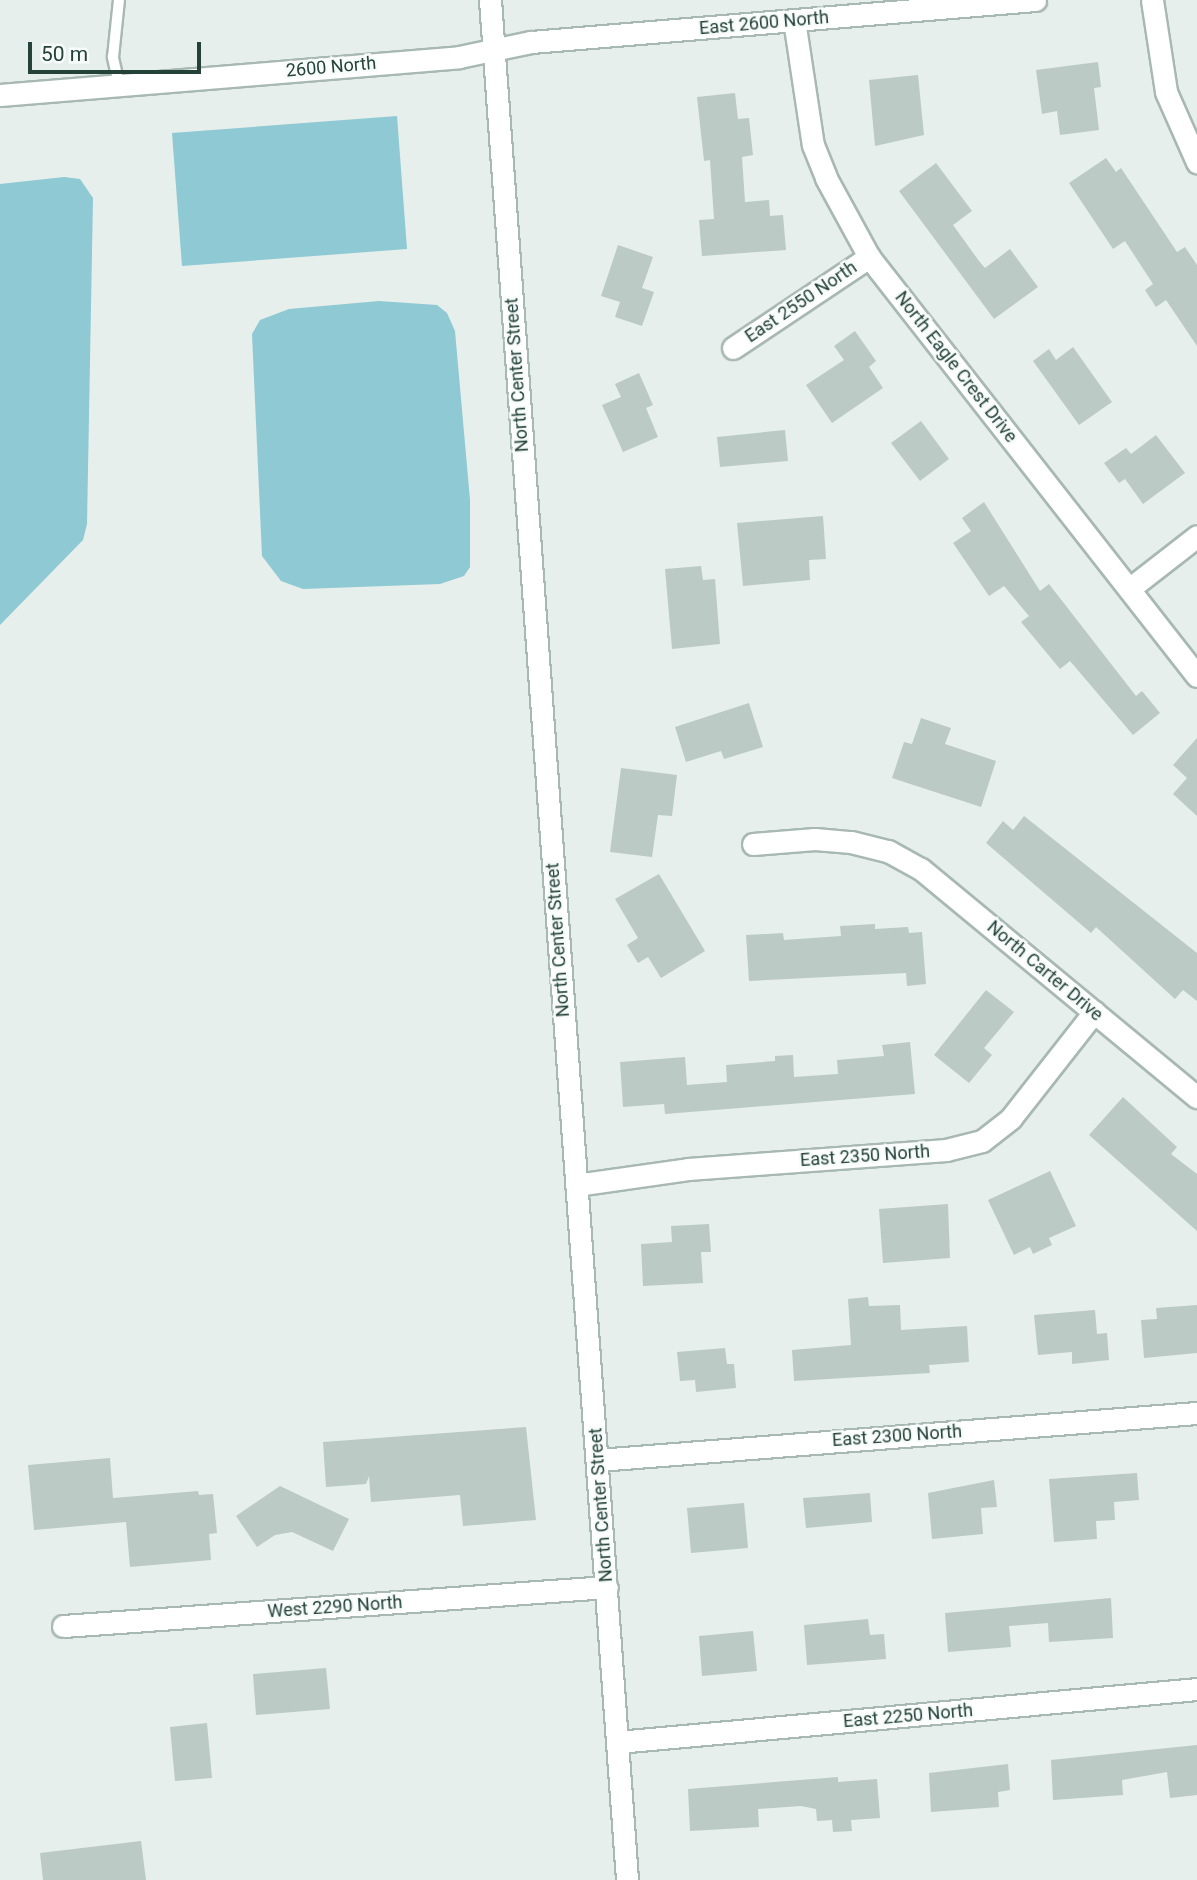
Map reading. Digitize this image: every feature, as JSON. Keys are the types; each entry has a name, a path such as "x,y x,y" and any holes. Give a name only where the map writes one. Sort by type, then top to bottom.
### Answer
{"street":[{"name":"North Center Street","path":"490,0 627,1880"},
{"name":"East 2600 North","path":"493,50 531,42 1035,0"},
{"path":"1152,0 1166,92 1197,162"},
{"name":"North Eagle Crest Drive","path":"794,20 813,145 826,178 869,257 1197,676"},
{"name":"2600 North","path":"0,95 459,57 493,50"},
{"name":"East 2550 North","path":"733,348 869,257"},
{"path":"1129,589 1197,536"},
{"name":"North Carter Drive","path":"753,844 815,839 888,851 921,869 1197,1097"},
{"name":"East 2350 North","path":"576,1185 688,1169 946,1150 982,1141 1011,1118 1094,1012"},
{"name":"East 2300 North","path":"598,1460 1197,1413"},
{"name":"West 2290 North","path":"63,1626 607,1587"},
{"name":"East 2250 North","path":"618,1742 1197,1689"}],"lane":[{"path":"119,0 113,57 119,84"}],"water":[{"path":"397,116 407,249 182,266 172,133"},
{"path":"64,177 80,179 93,198 87,524 83,540 0,625 0,184"},
{"path":"379,301 437,305 447,313 455,331 470,500 470,567 464,576 440,584 303,589 281,581 262,556 252,334 260,320 289,309"}],"building":[{"path":"1098,62 1101,87 1094,88 1099,130 1060,135 1057,111 1042,114 1036,70"},
{"path":"918,75 924,135 875,146 869,80"},
{"path":"735,93 738,119 749,118 753,155 742,157 745,202 769,200 770,216 783,215 786,250 702,256 699,220 714,219 710,160 704,161 697,97"},
{"path":"1106,158 1116,172 1121,168 1177,252 1185,247 1197,265 1197,346 1166,300 1156,307 1145,290 1153,284 1125,241 1113,249 1069,183"},
{"path":"936,163 972,211 953,225 979,261 985,268 1010,249 1038,287 994,319 899,191"},
{"path":"618,245 653,257 642,288 654,292 642,326 615,317 620,302 601,296"},
{"path":"855,331 876,361 869,367 883,388 832,423 806,385 844,360 834,346"},
{"path":"1073,347 1112,402 1079,425 1033,361 1049,349 1056,360"},
{"path":"639,373 653,405 646,408 658,437 623,452 602,405 621,397 615,384"},
{"path":"921,421 949,459 920,481 891,443"},
{"path":"785,430 788,461 720,467 717,437"},
{"path":"1156,435 1185,473 1143,504 1125,479 1119,483 1104,463 1126,448 1131,454"},
{"path":"984,502 1040,591 1049,584 1136,696 1142,691 1160,713 1133,735 1070,661 1060,669 1021,622 1029,616 1004,586 989,596 953,543 971,531 962,518"},
{"path":"823,516 826,559 809,560 810,580 743,586 737,523"},
{"path":"701,566 703,580 715,579 720,644 672,649 665,569"},
{"path":"749,703 763,747 724,759 721,751 686,762 675,727"},
{"path":"921,718 951,728 945,744 996,761 981,807 892,778 904,742 912,744"},
{"path":"1197,738 1197,816 1173,794 1187,778 1173,765"},
{"path":"621,768 677,775 672,816 658,815 652,857 610,852"},
{"path":"1024,816 1197,953 1197,1001 1183,990 1175,999 1096,927 1091,933 986,843 1003,821 1013,830"},
{"path":"659,874 705,951 661,978 648,957 638,963 627,945 638,938 615,899"},
{"path":"875,924 875,929 908,927 909,933 922,932 926,984 907,986 906,973 749,981 746,935 783,933 784,940 841,936 840,926"},
{"path":"986,990 1014,1012 984,1048 992,1055 969,1083 934,1055"},
{"path":"910,1042 915,1094 665,1114 664,1104 623,1107 620,1062 685,1057 687,1085 727,1082 726,1065 775,1061 775,1056 793,1055 794,1077 838,1074 837,1060 884,1056 882,1045"},
{"path":"1123,1097 1177,1147 1171,1154 1197,1174 1197,1231 1089,1135"},
{"path":"1050,1171 1076,1226 1049,1238 1052,1245 1033,1254 1030,1247 1014,1255 988,1200"},
{"path":"948,1204 950,1258 883,1263 879,1209"},
{"path":"709,1224 711,1252 701,1252 703,1283 643,1286 641,1244 672,1242 671,1226"},
{"path":"868,1297 869,1306 900,1305 901,1330 967,1326 969,1362 929,1365 930,1373 794,1381 792,1350 851,1345 848,1299"},
{"path":"1197,1305 1197,1353 1144,1358 1141,1320 1157,1319 1156,1308"},
{"path":"1095,1310 1097,1334 1107,1333 1109,1360 1072,1364 1072,1352 1038,1355 1034,1315"},
{"path":"725,1348 727,1364 734,1364 736,1388 696,1392 695,1380 680,1381 677,1352"},
{"path":"526,1427 536,1520 463,1526 460,1495 371,1502 369,1476 366,1484 326,1487 323,1442"},
{"path":"110,1458 113,1498 198,1491 199,1495 213,1494 217,1533 209,1534 211,1560 130,1567 126,1522 34,1530 28,1465"},
{"path":"1137,1473 1139,1500 1114,1502 1115,1520 1096,1521 1097,1539 1054,1542 1049,1479"},
{"path":"994,1480 997,1507 981,1508 983,1534 932,1539 928,1493"},
{"path":"280,1486 349,1519 333,1551 292,1532 275,1535 257,1547 236,1516"},
{"path":"870,1493 872,1522 806,1528 803,1498"},
{"path":"744,1503 748,1548 691,1553 687,1508"},
{"path":"1111,1598 1113,1638 1049,1642 1048,1623 1009,1626 1011,1647 948,1652 945,1613"},
{"path":"868,1619 870,1635 884,1634 886,1659 807,1665 804,1625"},
{"path":"753,1631 757,1671 702,1676 699,1636"},
{"path":"326,1668 330,1709 256,1715 253,1674"},
{"path":"207,1723 212,1778 175,1781 170,1727"},
{"path":"1197,1745 1197,1795 1170,1798 1167,1772 1122,1780 1123,1795 1053,1800 1051,1760"},
{"path":"1008,1764 1010,1790 998,1792 999,1807 931,1812 929,1773"},
{"path":"838,1777 838,1782 877,1779 880,1818 851,1820 852,1831 833,1832 832,1820 817,1821 816,1809 801,1806 758,1809 759,1827 690,1831 688,1789"},
{"path":"141,1841 146,1880 43,1880 40,1853"}]}
